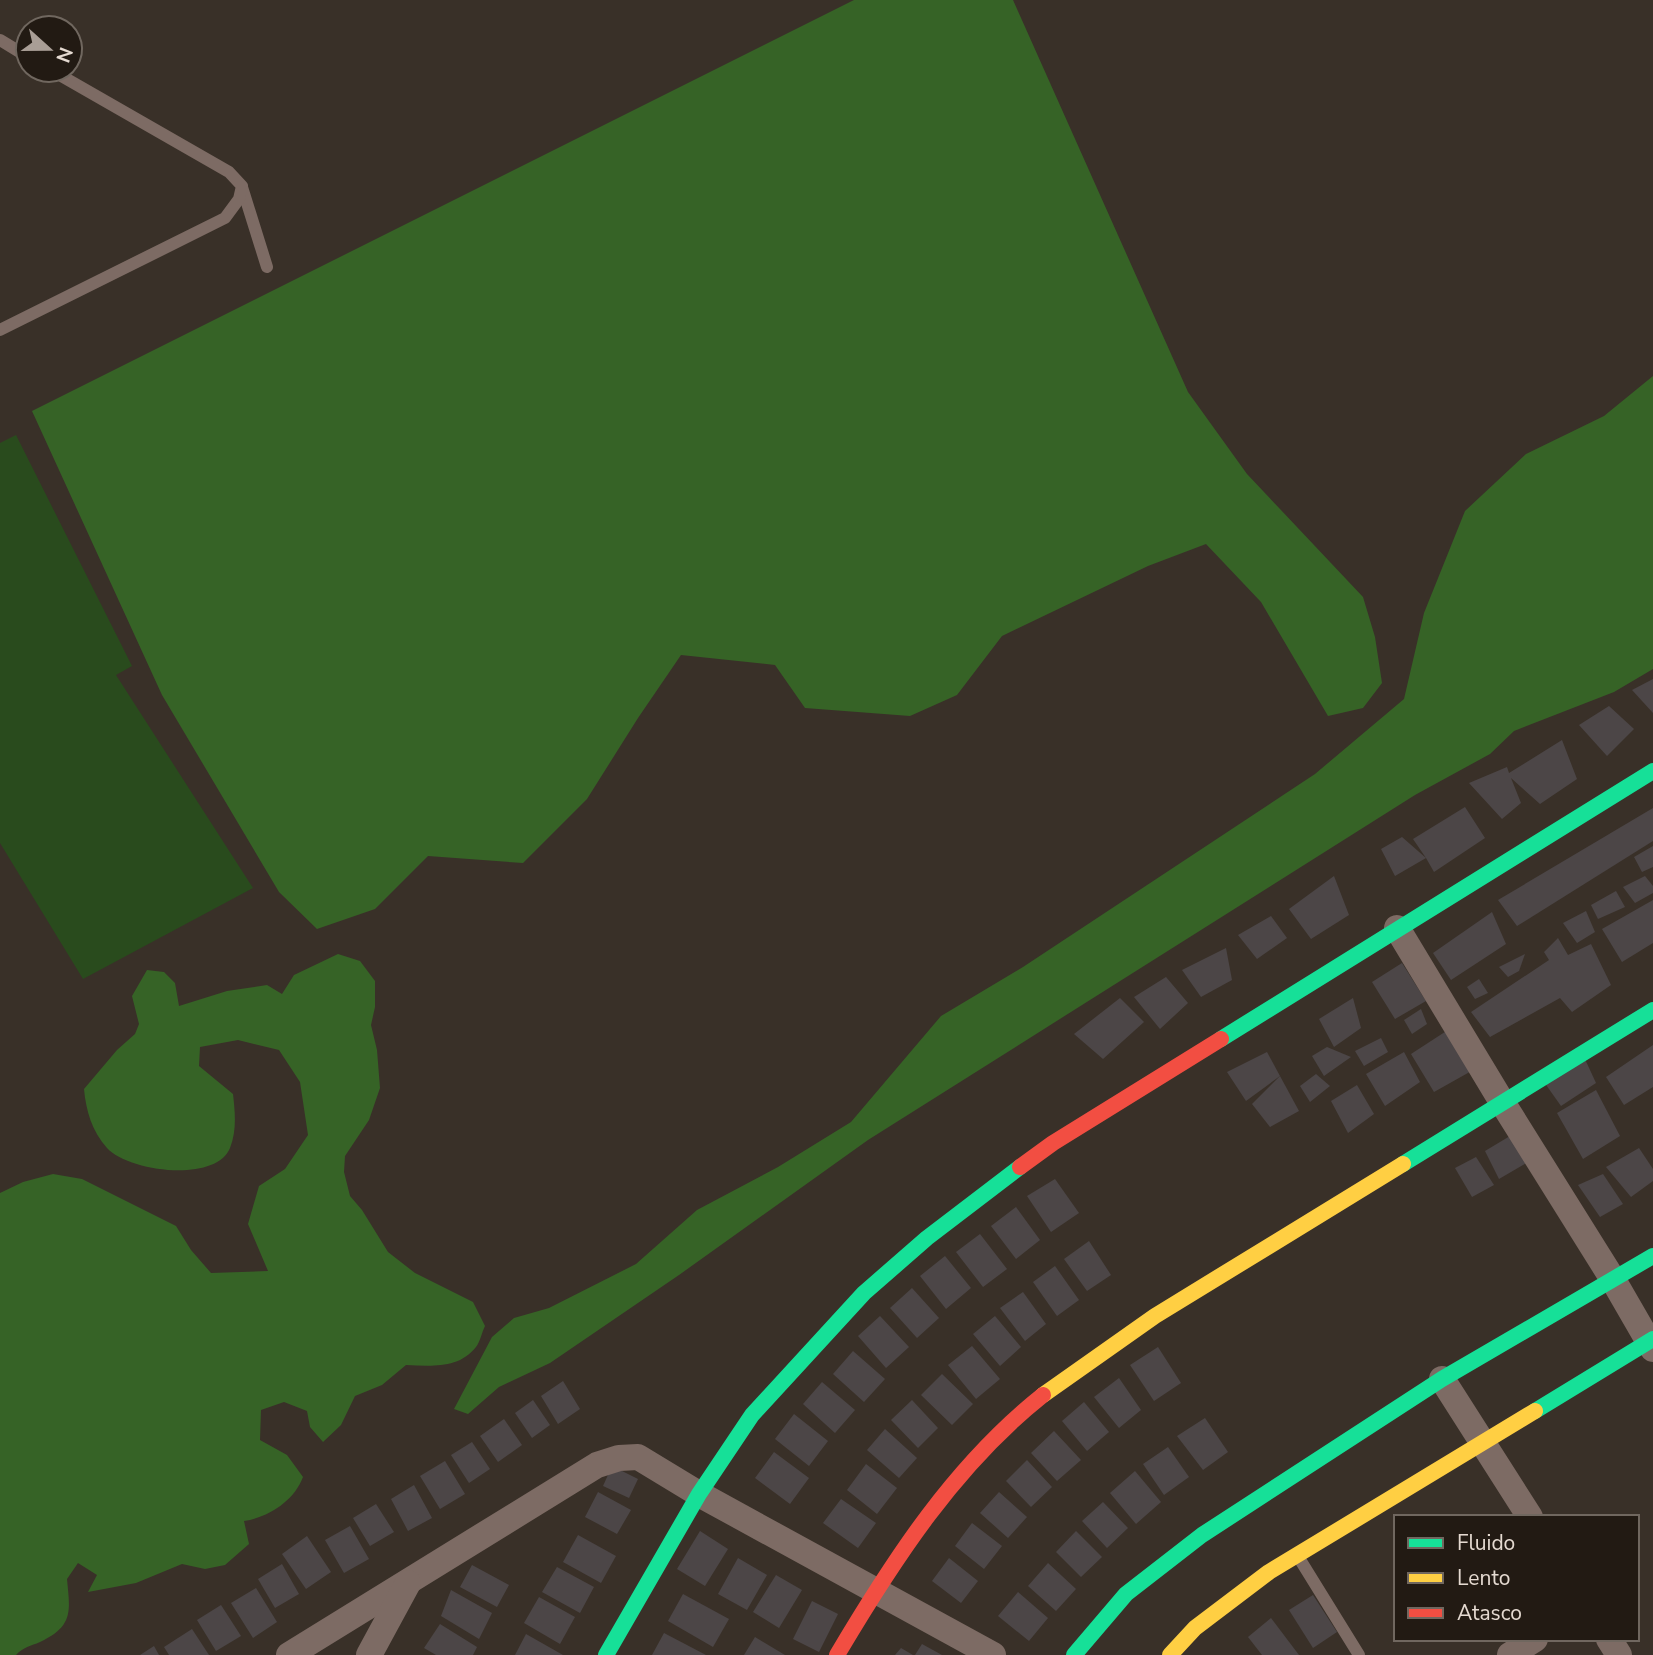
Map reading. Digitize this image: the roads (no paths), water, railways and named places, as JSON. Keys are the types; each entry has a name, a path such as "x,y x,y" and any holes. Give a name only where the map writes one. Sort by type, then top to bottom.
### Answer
{"street":[{"path":"606,1655 699,1494 752,1415 864,1293 927,1238 987,1190 1053,1143 1653,771"},
{"path":"1170,1655 1195,1628 1269,1572 1651,1343 1397,928"},
{"path":"837,1655 875,1590 944,1493 996,1436 1040,1397 1081,1365 1155,1316 1653,1010"},
{"path":"1074,1655 1126,1594 1157,1568 1251,1501 1443,1379 1653,1256"},
{"path":"1443,1379 1530,1515"},
{"path":"289,1655 597,1465 619,1458 638,1457 699,1494 993,1655"},
{"path":"369,1655 409,1582"},
{"path":"1510,1655 1532,1641"}],"lane":[{"path":"75,84 229,172 242,186 267,267"},
{"path":"225,218 239,199 242,186"},
{"path":"0,330 225,218 234,216 253,224"},
{"path":"1297,1555 1359,1655"}]}
